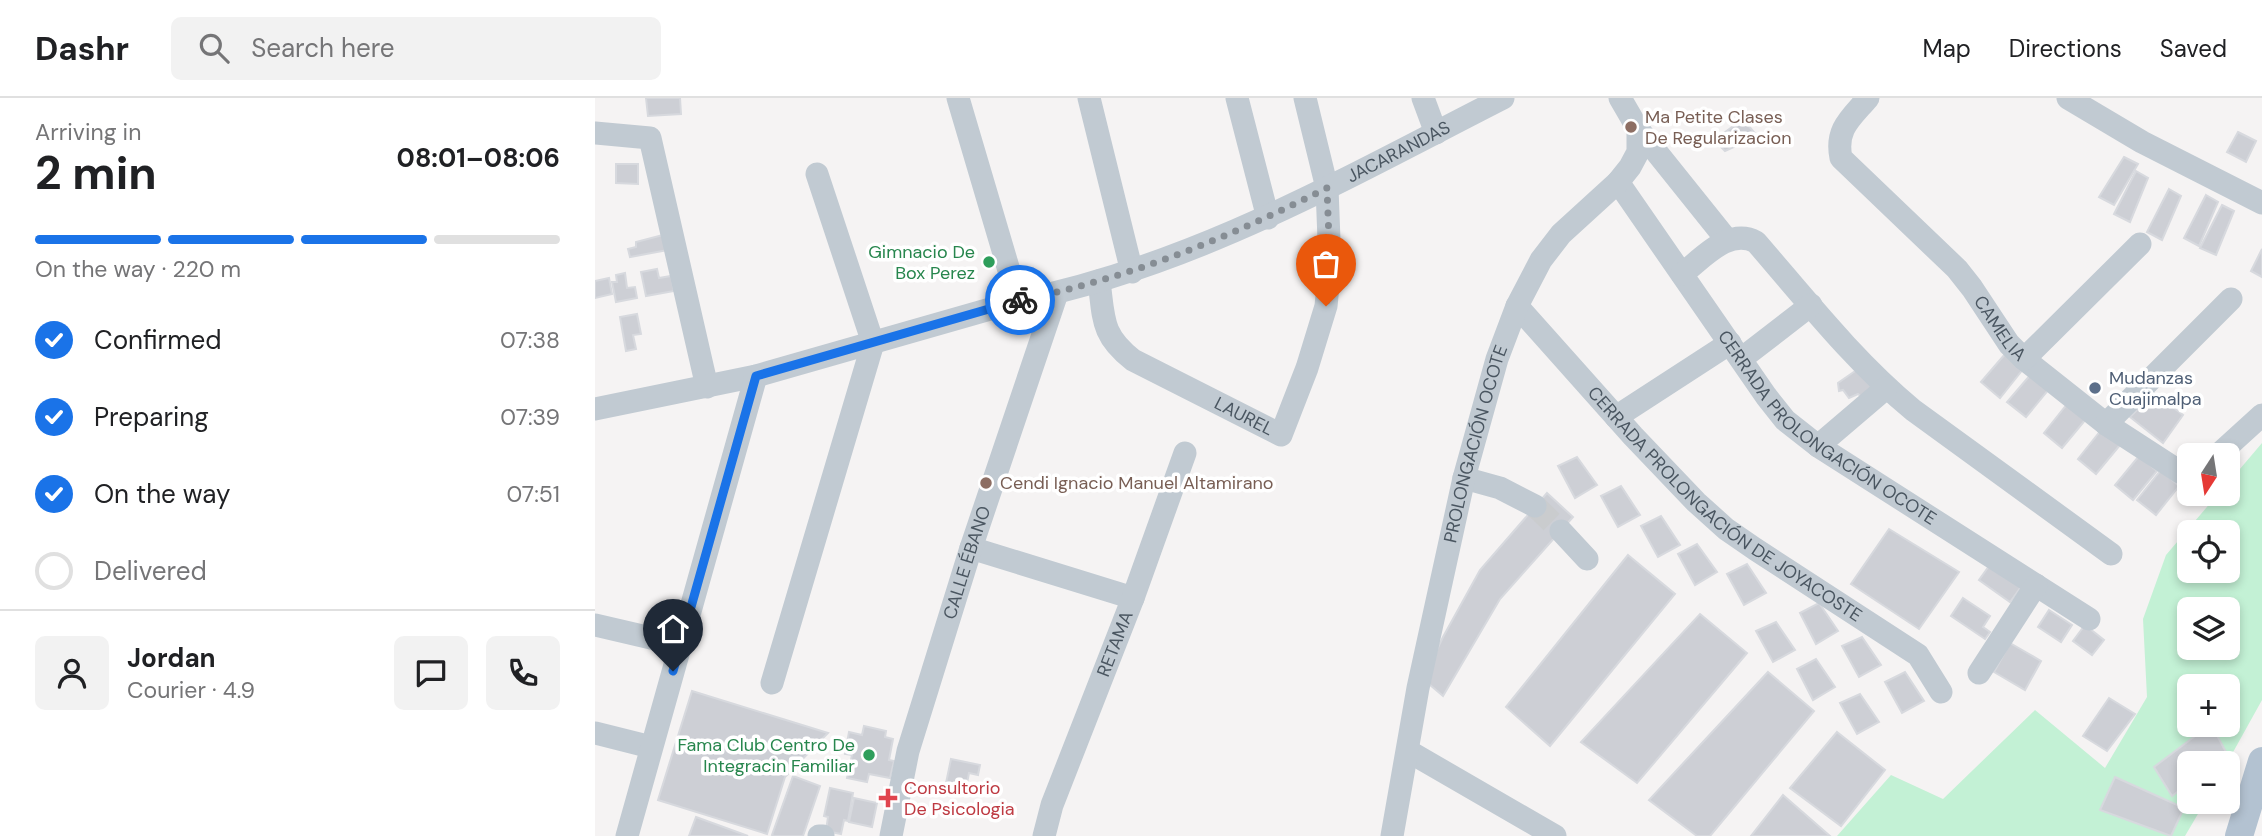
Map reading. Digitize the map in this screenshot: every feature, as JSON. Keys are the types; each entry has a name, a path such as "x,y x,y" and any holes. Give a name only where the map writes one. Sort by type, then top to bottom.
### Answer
{"main road":[{"path":"2239,836 2262,761"}],"street":[{"path":"958,98 1018,301"},
{"path":"1089,98 1132,272"},
{"path":"1237,98 1268,218"},
{"path":"1305,98 1327,188"},
{"path":"1423,98 1436,132"},
{"name":"JACARANDAS","path":"595,409 756,376 1018,301 1132,272 1268,218 1503,98"},
{"path":"1620,98 1638,129 1737,239 1756,242 1854,356 1886,387 1913,411 2111,554"},
{"name":"CAMELIA","path":"1868,98 1840,134 1841,159 1957,269 2009,344 2024,359 2106,424 2177,470"},
{"path":"2068,98 2142,142 2262,203"},
{"name":"PROLONGACIÓN OCOTE","path":"1392,836 1418,688 1464,478 1497,359 1517,306 1541,260 1561,234 1618,182 1630,167 1638,152 1638,129"},
{"path":"595,133 650,138 707,387"},
{"path":"772,683 873,344 817,174"},
{"name":"CERRADA PROLONGACIÓN OCOTE","path":"1618,182 1785,420 1818,446 2089,619"},
{"name":"LAUREL","path":"1099,281 1106,328 1118,349 1133,360 1281,435 1307,368 1326,306 1330,266 1327,188"},
{"path":"1682,274 1737,239"},
{"path":"2024,359 2140,244"},
{"name":"CALLE ÉBANO","path":"891,836 908,751 971,548 1057,293"},
{"path":"2106,424 2231,299"},
{"path":"1616,417 1811,305"},
{"name":"CERRADA PROLONGACIÓN DE JOYACOSTE","path":"1517,306 1696,502 1726,529 1918,655 1941,692"},
{"path":"627,836 756,376"},
{"path":"1818,446 1886,387"},
{"path":"2231,443 2262,415"},
{"name":"RETAMA","path":"1044,836 1052,805 1133,598 1185,453"},
{"path":"1464,478 1500,488 1535,506"},
{"path":"1561,531 1587,559"},
{"path":"971,548 1133,598"},
{"path":"1979,673 2036,585"},
{"path":"595,625 681,645"},
{"path":"595,733 651,747"},
{"path":"1408,751 1555,836"}],"green space":[{"path":"2262,443 2262,700 2234,751 2177,751 2177,814 2198,814 2185,836 1837,836 1891,775 1943,799 2035,710 2105,768 2147,697 2143,619 2166,555 2177,542 2177,583 2240,583 2240,520 2196,520 2208,506 2240,506 2240,469"}],"building":[{"path":"646,98 680,98 681,114 648,116"},
{"path":"1743,119 1757,136 1739,146 1736,141 1733,143 1734,147 1725,151 1714,140"},
{"path":"2238,132 2256,141 2246,162 2227,152"},
{"path":"2124,157 2138,164 2114,205 2099,197"},
{"path":"616,164 638,164 638,184 616,183"},
{"path":"2136,171 2148,178 2130,222 2114,214"},
{"path":"2169,189 2181,196 2162,240 2147,232"},
{"path":"2206,195 2218,202 2199,246 2184,238"},
{"path":"2222,205 2234,211 2216,255 2200,248"},
{"path":"663,235 668,250 630,257 628,249 636,247 636,242"},
{"path":"2262,249 2262,277 2251,271"},
{"path":"657,269 659,278 671,276 674,291 646,296 641,272"},
{"path":"625,273 627,288 635,287 637,298 616,302 612,282 617,282 616,275"},
{"path":"609,278 612,294 595,298 595,281"},
{"path":"637,314 641,334 633,335 636,349 626,351 620,317"},
{"path":"2006,353 2024,368 2000,398 1981,382"},
{"path":"1858,369 1876,389 1863,398 1858,394 1849,398 1843,390 1839,391 1838,383"},
{"path":"2032,373 2050,388 2026,417 2007,402"},
{"path":"2154,393 2183,415 2163,443 2130,417"},
{"path":"2068,403 2086,419 2062,448 2044,433"},
{"path":"2102,429 2120,445 2096,474 2078,459"},
{"path":"2139,456 2157,471 2133,500 2115,485"},
{"path":"1577,457 1597,485 1575,498 1558,466"},
{"path":"2161,470 2177,484 2177,489 2156,515 2137,500"},
{"path":"1621,486 1640,515 1618,527 1601,496"},
{"path":"1547,493 1573,517 1500,599 1443,696 1423,679 1443,637 1480,570"},
{"path":"1661,516 1680,545 1658,557 1641,526"},
{"path":"1889,529 1959,572 1919,629 1851,584"},
{"path":"1697,544 1717,572 1695,585 1678,554"},
{"path":"1628,555 1675,594 1550,746 1506,707"},
{"path":"1992,562 2023,584 2010,602 1979,580"},
{"path":"1747,564 1766,593 1744,605 1727,574"},
{"path":"1963,598 1990,616 1983,627 1990,632 1985,639 1951,616"},
{"path":"1819,603 1838,631 1816,644 1800,613"},
{"path":"2049,610 2072,625 2061,642 2038,627"},
{"path":"1700,614 1747,653 1637,783 1581,742"},
{"path":"1776,622 1795,650 1773,662 1756,631"},
{"path":"2085,625 2104,640 2092,655 2073,641"},
{"path":"1862,637 1881,665 1859,677 1842,646"},
{"path":"2010,643 2041,661 2025,690 1994,672"},
{"path":"1816,659 1835,687 1813,700 1797,669"},
{"path":"1768,672 1814,711 1710,836 1697,836 1649,800"},
{"path":"1905,672 1924,701 1902,713 1885,682"},
{"path":"692,691 828,733 785,777 767,834 658,800"},
{"path":"1860,694 1879,722 1857,734 1840,703"},
{"path":"2109,698 2135,714 2107,751 2083,736"},
{"name":"Fama Club Centro De Integracin Familiar","path":"864,726 886,731 885,737 893,739 889,760 894,761 890,778 869,774 867,782 847,778 852,755 845,754 849,732 862,735"},
{"path":"1837,732 1885,770 1841,826 1790,788"},
{"path":"2194,737 2218,737 2225,751 2177,751 2177,792 2172,796 2154,767"},
{"path":"951,759 980,765 978,775 969,773 965,793 954,793 955,790 945,788"},
{"path":"793,776 820,786 803,836 774,836 772,835"},
{"path":"2115,777 2177,805 2177,814 2181,814 2171,836 2100,810"},
{"path":"830,788 853,793 848,821 844,820 841,834 826,831 828,817 824,816"},
{"path":"1783,795 1830,836 1751,836"},
{"path":"854,798 877,803 872,827 849,822"},
{"path":"696,817 748,836 689,836"}],"tunnel":[{"path":"1535,506 1561,531"}],"way so far":[{"path":"1020,300 1057,293 1132,272 1268,218 1327,188 1330,266 1326,306"}],"place":[{"name":"Ma Petite Clases De Regularizacion","path":"1631,127"},
{"name":"Gimnacio De Box Perez","path":"989,262"},
{"name":"Mudanzas Cuajimalpa","path":"2095,388"},
{"name":"Cendi Ignacio Manuel Altamirano","path":"986,483"},
{"name":"Fama Club Centro De Integracin Familiar","path":"869,755"},
{"name":"Consultorio De Psicologia","path":"888,798"}],"route":[{"path":"673,671 756,376 1020,300"}]}
